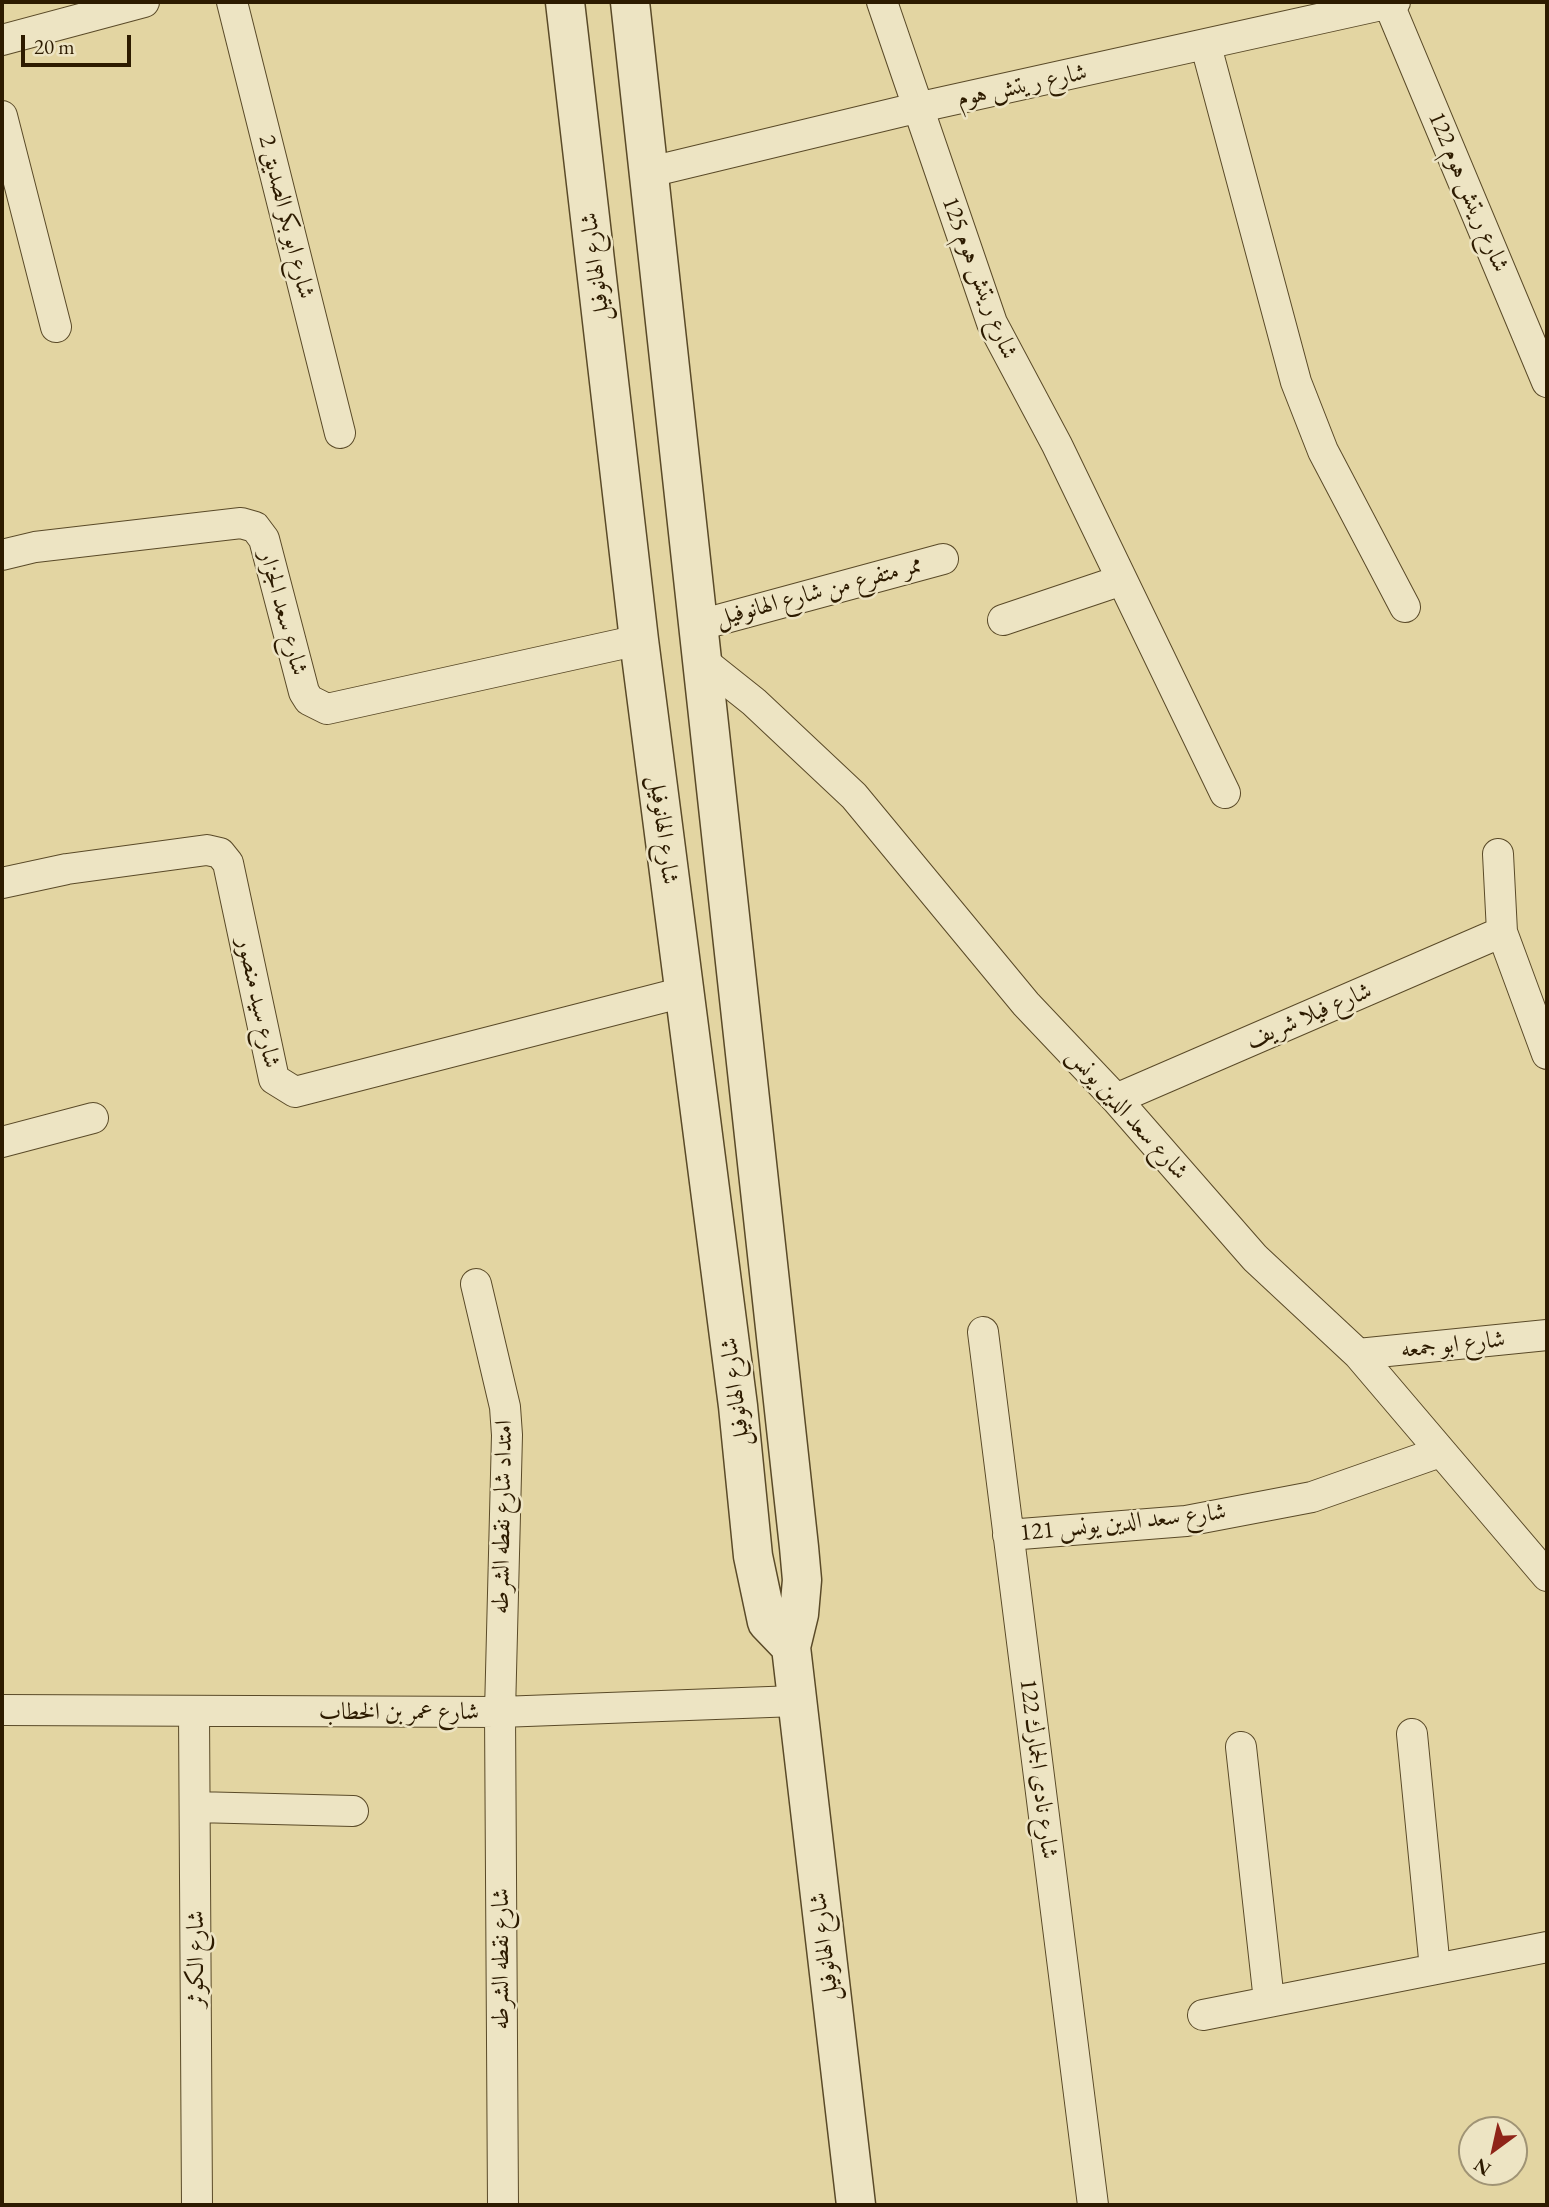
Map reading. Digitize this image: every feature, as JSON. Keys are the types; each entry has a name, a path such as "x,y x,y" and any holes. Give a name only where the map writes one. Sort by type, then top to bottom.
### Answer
{"street":[{"path":"2,40 144,2"},
{"name":"شارع ابو بكر الصديق 2","path":"232,2 340,433"},
{"name":"شارع الهانوفيل","path":"565,2 639,640 738,1406 759,1592 767,1622 791,1647"},
{"name":"شارع الهانوفيل","path":"630,2 799,1547 802,1580 799,1614 791,1647 856,2205"},
{"name":"شارع ريتش هوم 125","path":"882,2 916,108 992,323 1057,445 1225,793"},
{"name":"شارع ريتش هوم","path":"650,173 916,108 1206,46 1391,2"},
{"name":"شارع ريتش هوم 122","path":"1391,2 1547,382"},
{"path":"1206,46 1296,382 1323,451 1405,607"},
{"path":"2,116 56,327"},
{"name":"شارع سعد الجزار","path":"2,555 35,547 242,523 255,527 264,539 304,692 317,706 327,709 639,640"},
{"name":"ممر متفرع من شارع الهانوفيل","path":"698,642 943,559"},
{"path":"1003,620 1122,580"},
{"name":"شارع سعد الدين يونس","path":"698,642 774,720 854,796 1026,1004 1116,1099 1255,1258 1358,1354 1547,1576"},
{"name":"شارع سيد منصور","path":"2,883 67,869 207,849 220,853 228,863 274,1079 287,1090 295,1092 684,992"},
{"path":"1499,854 1502,932 1547,1054"},
{"name":"شارع فيلا شريف","path":"1116,1099 1502,932"},
{"path":"2,1142 93,1118"},
{"name":"امتداد شارع نقطه الشرطه","path":"476,1284 505,1407 507,1435 499,1712"},
{"name":"شارع نادى الجمارك 122","path":"983,1332 1093,2205"},
{"name":"شارع ابو جمعه","path":"1358,1354 1547,1335"},
{"name":"شارع سعد الدين يونس 121","path":"1008,1535 1186,1521 1287,1502 1312,1497 1440,1452"},
{"name":"شارع عمر بن الخطاب","path":"2,1710 194,1713 499,1712 796,1701"},
{"name":"شارع نقطه الشرطه","path":"499,1712 503,2205"},
{"name":"شارع الكوثر","path":"194,1713 197,2205"},
{"path":"1412,1734 1435,1969"},
{"path":"1241,1747 1269,2001"},
{"path":"195,1807 353,1811"},
{"path":"1203,2015 1547,1947"}]}
